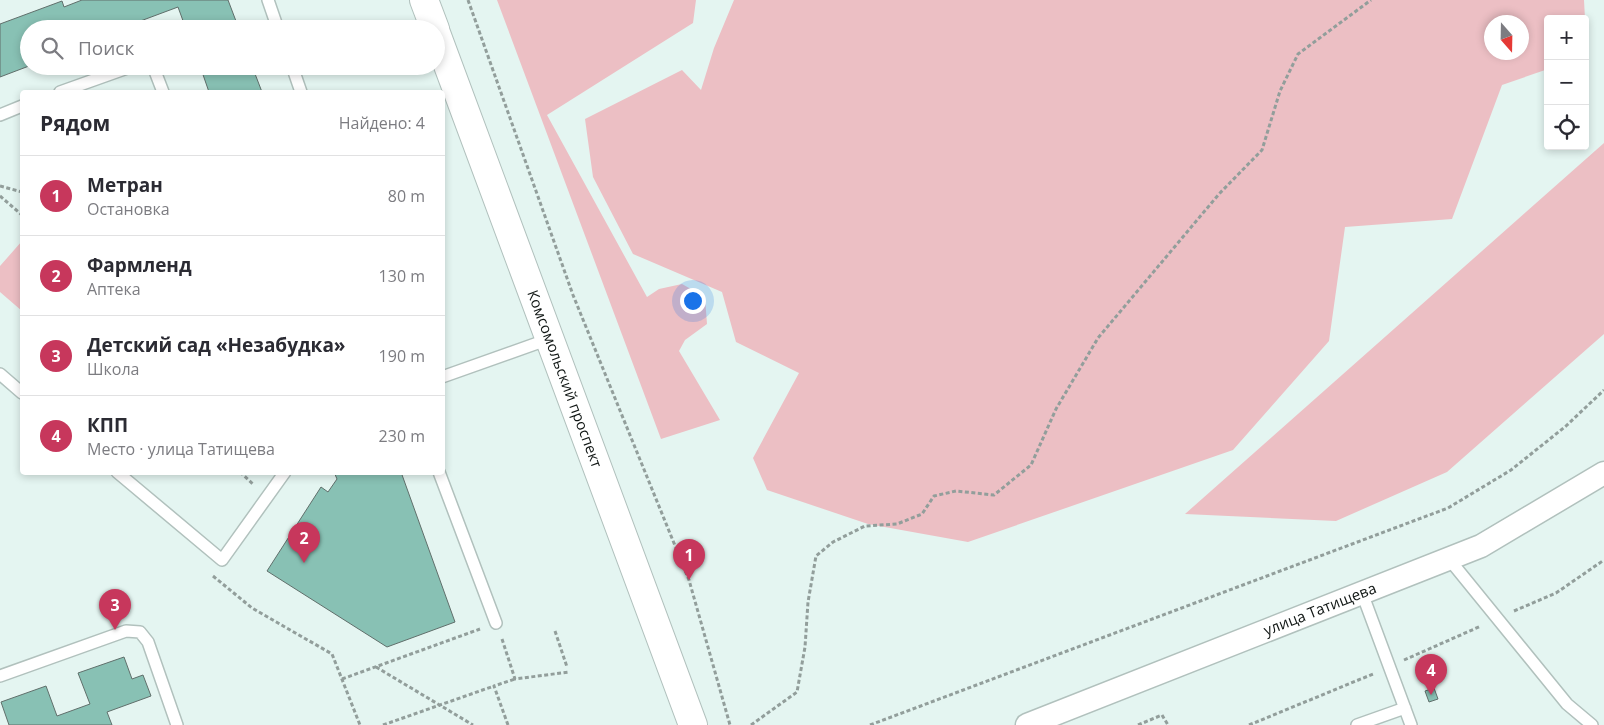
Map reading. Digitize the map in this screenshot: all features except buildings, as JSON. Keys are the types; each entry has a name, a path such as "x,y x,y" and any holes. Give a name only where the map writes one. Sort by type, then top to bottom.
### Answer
{"street":[{"path":"424,0 432,20"},
{"name":"Комсомольский проспект","path":"445,57 693,725"},
{"name":"улица Татищева","path":"1027,725 1482,546 1604,473"}],"lane":[{"path":"268,0 275,20"},
{"path":"66,90 108,75"},
{"path":"156,75 162,90"},
{"path":"295,75 300,90"},
{"path":"0,115 20,107"},
{"path":"445,376 549,338"},
{"path":"0,374 20,391"},
{"path":"121,475 222,560 283,475"},
{"path":"440,475 496,624"},
{"path":"1449,559 1567,704 1592,725"},
{"path":"1362,592 1411,725"},
{"path":"0,676 126,631 140,632 148,642 177,725"},
{"path":"1357,725 1405,708"}],"path":[{"path":"468,0 573,295 689,580 730,725"},
{"path":"751,725 797,692 805,647 808,602 816,556 833,542 865,526 897,524 922,514 934,496 956,491 994,495 1030,465 1056,410 1098,338 1219,194 1262,150 1280,91 1298,54 1371,0"},
{"path":"0,186 20,191"},
{"path":"0,196 20,213"},
{"path":"870,725 1448,508 1511,470 1566,426 1604,390"},
{"path":"222,560 211,574 252,608 332,654 360,725"},
{"path":"1249,725 1335,691 1556,593 1604,560"},
{"path":"342,679 496,624 515,679"},
{"path":"555,631 567,667"},
{"path":"376,666 473,725"},
{"path":"383,725 438,704 515,679 569,672"},
{"path":"494,686 508,725"},
{"path":"1138,725 1162,715 1168,725"}],"shaded area":[{"path":"497,0 696,0 693,23 547,115 647,297 659,289 682,284 705,297 707,324 685,340 679,351 720,420 661,439"},
{"path":"734,0 1584,0 1585,15 1544,15 1544,70 1502,85 1452,219 1345,227 1329,341 1233,450 968,542 868,524 767,490 753,458 799,373 736,342 722,292 633,254 593,177 585,119 682,70 701,90 714,48"},
{"path":"1604,143 1604,334 1447,472 1336,521 1185,514"},
{"path":"20,243 20,309 0,292 0,266"}],"place":[{"name":"Фармленд","path":"304,563"},
{"name":"Метран","path":"689,580"},
{"name":"Детский сад «Незабудка»","path":"115,630"},
{"name":"КПП","path":"1431,695"}]}
